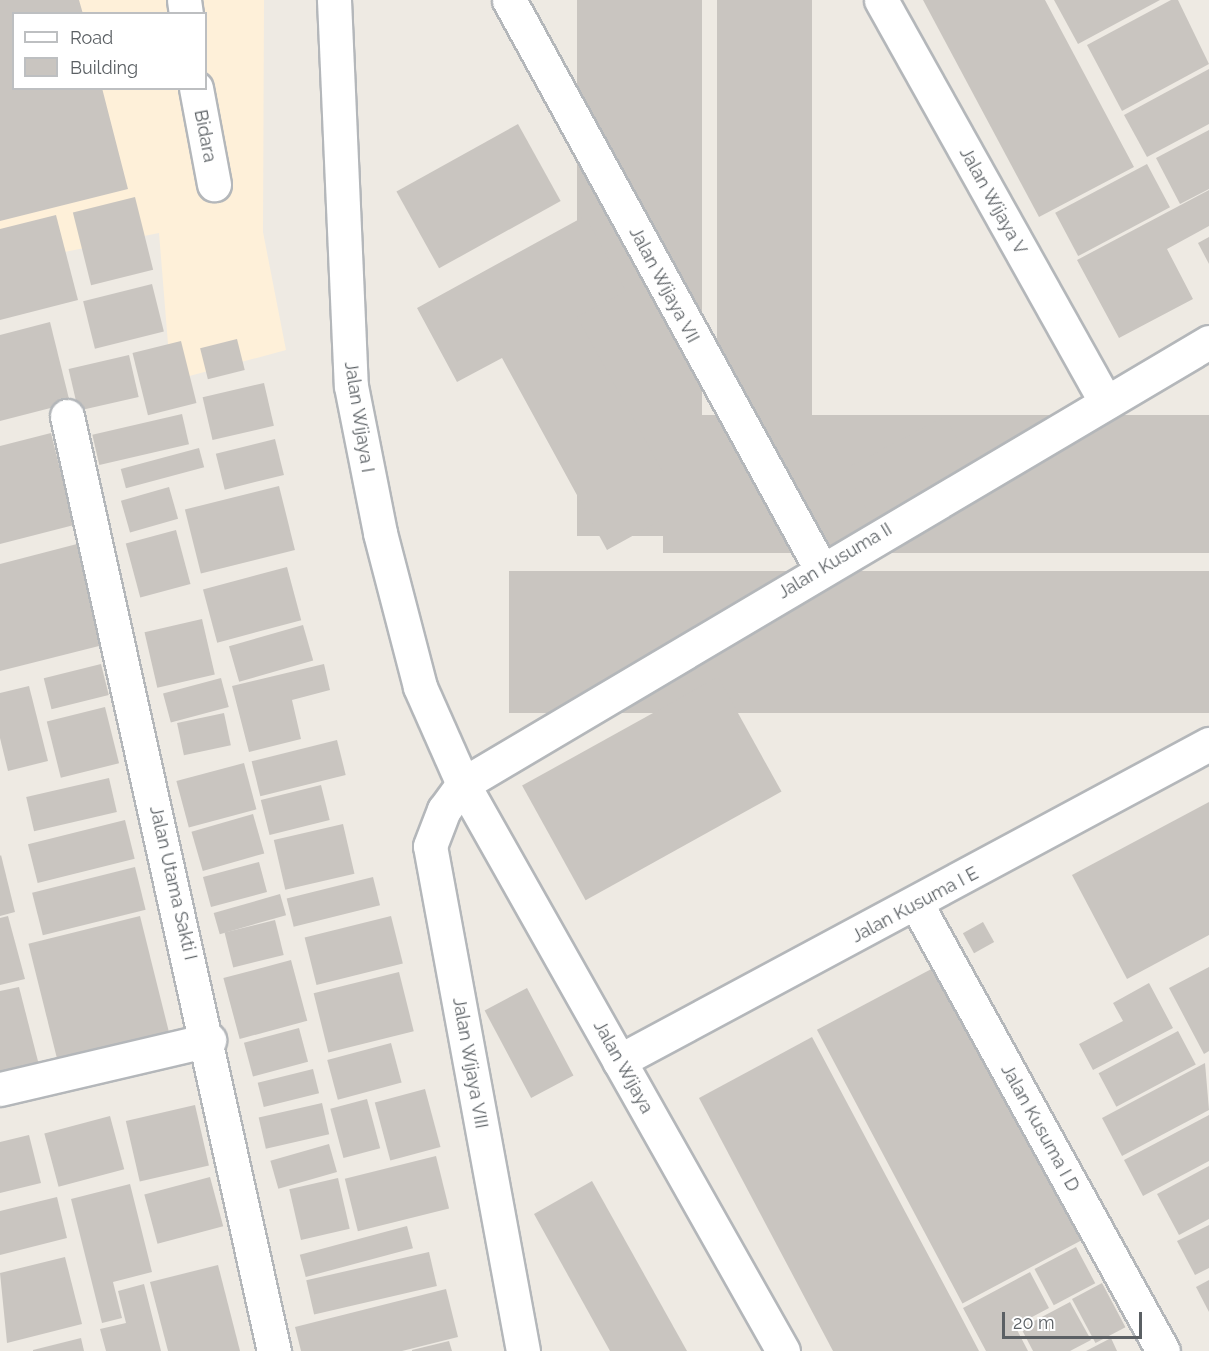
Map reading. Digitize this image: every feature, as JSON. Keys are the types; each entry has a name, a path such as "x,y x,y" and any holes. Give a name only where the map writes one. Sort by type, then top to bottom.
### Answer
{"street":[{"name":"Jalan Wijaya I","path":"334,0 351,386 380,533 420,687 463,784"},
{"name":"Jalan Wijaya VII","path":"510,0 822,569"},
{"name":"Jalan Wijaya V","path":"882,0 1106,402"},
{"name":"Bidara","path":"196,90 214,184"},
{"name":"Jalan Kusuma II","path":"463,784 822,569 1209,342"},
{"name":"Jalan Utama Sakti I","path":"67,416 209,1040 274,1351"},
{"name":"Jalan Kusuma I E","path":"619,1061 917,905 1209,744"},
{"name":"Jalan Wijaya","path":"463,784 783,1351"},
{"name":"Jalan Wijaya VIII","path":"463,784 435,823 430,846 523,1351"},
{"name":"Jalan Kusuma I D","path":"917,905 1162,1351"},
{"path":"0,1089 209,1040"}],"shaded area":[{"path":"0,0 264,0 263,232 286,350 171,381 159,233 0,265"}],"building":[{"path":"0,0 79,0 82,12 12,12 12,90 103,90 128,189 0,221"},
{"path":"577,0 702,0 702,536 577,536"},
{"path":"717,0 812,0 812,472 717,472"},
{"path":"923,0 1045,0 1134,167 1039,217"},
{"path":"1054,0 1160,0 1078,44"},
{"path":"1171,0 1178,0 1209,64 1122,111 1087,45"},
{"path":"1209,69 1209,124 1147,157 1124,115"},
{"path":"518,124 561,201 439,268 396,191"},
{"path":"1209,130 1209,189 1180,204 1156,158"},
{"path":"1147,164 1170,207 1078,256 1055,213"},
{"path":"1209,190 1209,226 1167,249 1193,299 1119,338 1077,260"},
{"path":"135,197 153,270 91,285 73,212"},
{"path":"56,215 78,300 0,320 0,229"},
{"path":"585,216 626,291 577,317 683,508 607,550 502,358 457,382 417,308"},
{"path":"1209,237 1209,264 1198,243"},
{"path":"152,284 164,332 95,349 83,301"},
{"path":"50,322 70,403 0,421 0,335"},
{"path":"237,339 245,370 208,379 200,348"},
{"path":"181,341 196,403 148,415 132,353"},
{"path":"129,355 139,397 78,411 69,369"},
{"path":"264,383 274,426 213,440 203,397"},
{"path":"182,414 189,444 99,465 92,435"},
{"path":"663,415 1209,415 1209,553 663,553"},
{"path":"945,416 972,467 872,520 845,469"},
{"path":"51,433 74,525 0,544 0,446"},
{"path":"275,439 284,475 225,490 216,454"},
{"path":"199,448 204,467 126,488 121,469"},
{"path":"279,486 295,550 201,574 185,509"},
{"path":"169,487 178,519 130,533 121,501"},
{"path":"176,530 190,584 140,598 126,543"},
{"path":"77,544 103,645 0,671 0,564"},
{"path":"287,567 301,620 217,643 203,590"},
{"path":"509,571 1209,571 1209,713 509,713"},
{"path":"202,619 215,675 157,688 145,632"},
{"path":"303,625 313,661 239,682 229,646"},
{"path":"101,664 109,695 51,709 44,678"},
{"path":"324,664 330,690 292,700 301,739 249,752 232,686"},
{"path":"718,677 782,792 586,900 522,786"},
{"path":"221,678 229,707 171,723 163,694"},
{"path":"29,686 48,761 8,771 0,738 0,693"},
{"path":"105,707 119,763 61,778 47,722"},
{"path":"224,713 231,745 184,755 177,723"},
{"path":"337,740 346,775 260,796 252,761"},
{"path":"244,763 256,809 189,827 176,781"},
{"path":"109,778 117,812 34,831 26,797"},
{"path":"321,785 330,820 270,835 261,800"},
{"path":"1209,802 1209,935 1127,979 1072,875"},
{"path":"253,814 264,853 203,871 191,832"},
{"path":"125,820 135,859 38,883 28,844"},
{"path":"343,824 354,874 285,890 274,840"},
{"path":"0,856 15,912 0,916"},
{"path":"259,862 267,892 211,907 203,877"},
{"path":"135,867 146,910 43,935 32,893"},
{"path":"373,877 380,905 294,927 287,899"},
{"path":"280,894 286,915 220,934 214,913"},
{"path":"8,916 25,979 0,985 0,918"},
{"path":"140,916 171,1040 59,1068 28,944"},
{"path":"391,916 403,964 316,985 305,938"},
{"path":"275,920 284,955 233,968 225,933"},
{"path":"983,922 994,942 974,953 963,933"},
{"path":"291,960 307,1021 240,1039 223,978"},
{"path":"937,966 1083,1240 962,1304 817,1030"},
{"path":"1209,967 1209,1051 1204,1054 1169,988"},
{"path":"399,972 414,1031 328,1052 314,993"},
{"path":"1149,983 1173,1028 1093,1070 1079,1044 1123,1021 1113,1003"},
{"path":"19,987 40,1069 0,1079 0,991"},
{"path":"527,988 573,1075 531,1098 485,1011"},
{"path":"299,1028 308,1062 253,1077 244,1043"},
{"path":"1178,1031 1196,1065 1116,1107 1099,1073"},
{"path":"812,1037 979,1351 833,1351 699,1098"},
{"path":"391,1043 402,1083 338,1100 327,1060"},
{"path":"1205,1063 1209,1110 1122,1156 1102,1118"},
{"path":"313,1069 319,1093 264,1107 258,1083"},
{"path":"425,1089 441,1147 390,1160 375,1102"},
{"path":"367,1099 380,1148 343,1158 330,1109"},
{"path":"322,1103 329,1134 266,1149 259,1118"},
{"path":"195,1105 209,1165 140,1181 126,1121"},
{"path":"1209,1115 1209,1161 1143,1196 1124,1160"},
{"path":"110,1116 124,1169 59,1187 44,1134"},
{"path":"29,1135 41,1183 0,1193 0,1142"},
{"path":"329,1144 337,1172 278,1189 270,1161"},
{"path":"436,1156 449,1208 358,1231 345,1179"},
{"path":"1209,1166 1209,1219 1179,1235 1157,1194"},
{"path":"210,1177 223,1226 158,1244 144,1195"},
{"path":"338,1178 350,1229 301,1240 289,1189"},
{"path":"592,1181 687,1351 610,1351 534,1214"},
{"path":"130,1184 152,1272 113,1282 122,1318 102,1323 71,1199"},
{"path":"57,1197 67,1238 0,1255 0,1211"},
{"path":"1209,1225 1209,1268 1195,1275 1177,1241"},
{"path":"407,1226 413,1248 306,1277 300,1255"},
{"path":"1076,1247 1095,1283 1054,1305 1035,1269"},
{"path":"429,1252 437,1286 314,1314 306,1280"},
{"path":"65,1257 82,1324 7,1343 0,1273"},
{"path":"218,1265 240,1351 168,1351 150,1282"},
{"path":"1030,1272 1049,1308 1015,1326 1028,1351 986,1351 963,1308"},
{"path":"1209,1280 1209,1312 1196,1287"},
{"path":"1102,1283 1125,1327 1095,1343 1072,1299"},
{"path":"144,1284 161,1351 106,1351 100,1329 126,1323 118,1291"},
{"path":"446,1289 458,1337 402,1351 301,1351 295,1327"},
{"path":"1070,1302 1091,1340 1070,1351 1033,1351 1021,1328"},
{"path":"81,1338 84,1351 33,1351 33,1350"},
{"path":"1111,1338 1117,1351 1086,1351"},
{"path":"449,1341 452,1351 412,1351 412,1350"}]}
